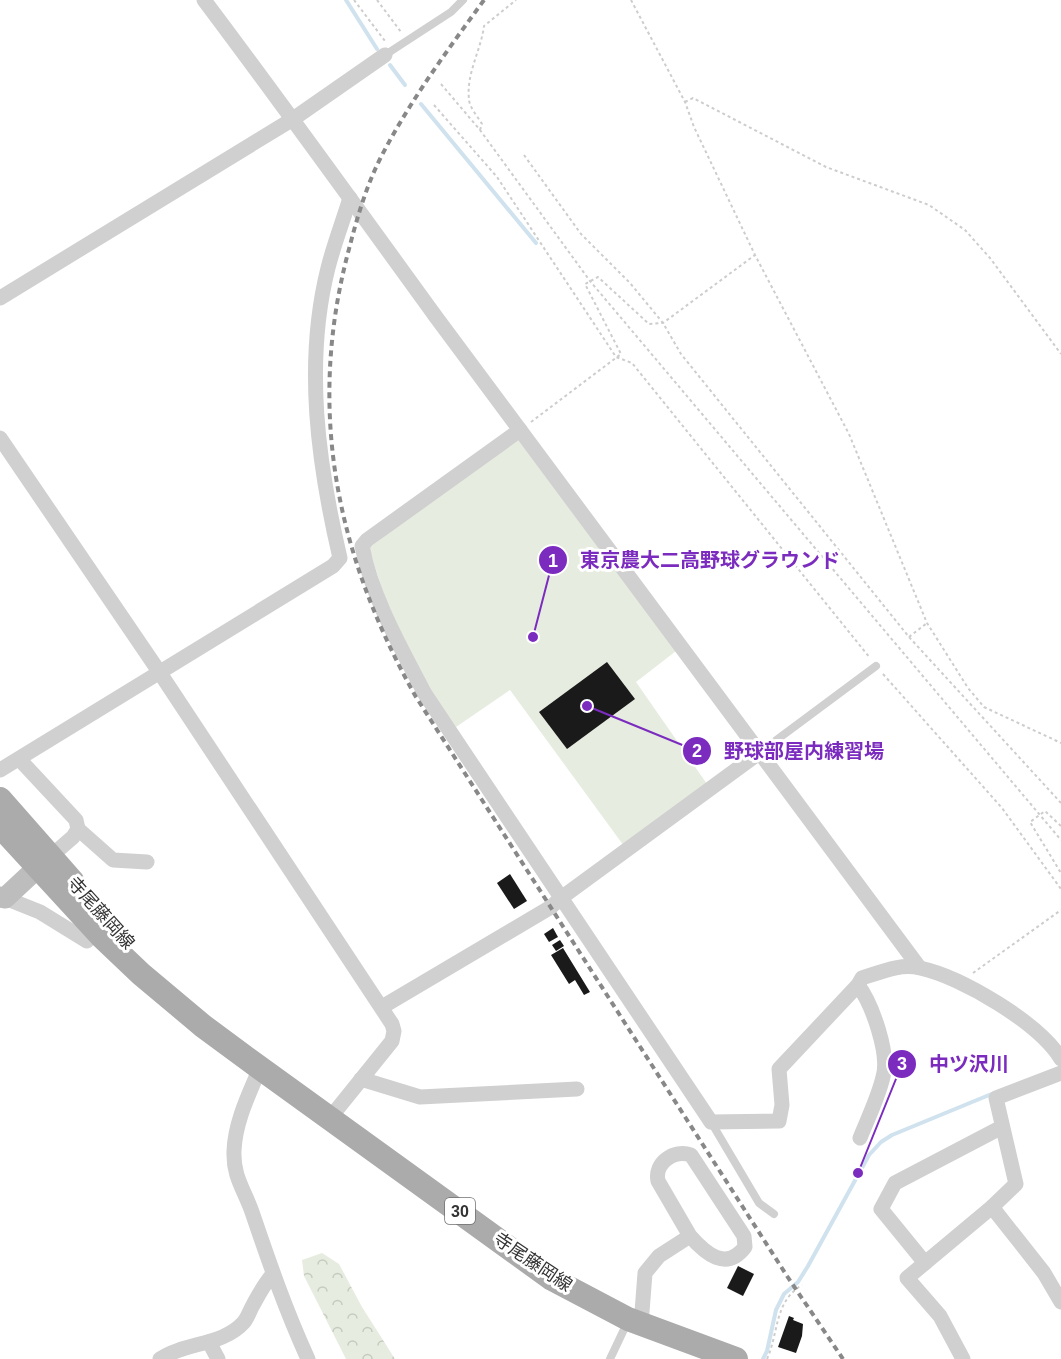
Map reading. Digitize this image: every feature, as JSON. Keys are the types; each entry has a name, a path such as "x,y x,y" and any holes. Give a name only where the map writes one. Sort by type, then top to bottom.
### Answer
{"main road":[{"name":"寺尾藤岡線","path":"0,799 44,862 101,936 141,974 203,1026 552,1279 635,1322 736,1359"},
{"name":"寺尾藤岡線","path":"0,826 44,862"}],"street":[{"path":"204,0 759,753 920,967"},
{"path":"0,298 293,119 388,53"},
{"path":"0,769 20,759 333,566 340,558 319,453 316,397 318,343 328,269 350,198"},
{"path":"520,430 362,546 375,589 425,694 711,1122 779,1121 782,1105 779,1069 862,978 896,967 920,967 963,984 996,1003 1042,1036 1061,1059"},
{"path":"0,438 392,1024 394,1032 392,1041 330,1118"},
{"path":"382,1007 551,908 561,898 759,753"},
{"path":"20,759 76,820 78,829 113,860 147,862"},
{"path":"78,829 73,837 3,897 40,912 87,941"},
{"path":"858,985 881,1036 884,1075 860,1138"},
{"path":"260,1068 237,1126 234,1151 236,1175 308,1359"},
{"path":"963,1359 940,1316 907,1278 1016,1184 996,1098 1061,1073"},
{"path":"361,1079 420,1097 578,1089"},
{"path":"925,1263 881,1209 894,1183 1002,1127"},
{"path":"681,1152 691,1155 744,1236 745,1247 740,1254 731,1259 722,1259 703,1251 690,1236 658,1181 657,1174 662,1163 681,1152"},
{"path":"992,1207 1044,1273 1061,1302"},
{"path":"635,1322 645,1273 659,1256 690,1236"},
{"path":"160,1359 189,1346 209,1342 244,1322 263,1286 273,1274"},
{"path":"209,1342 218,1359"}],"lane":[{"path":"388,53 451,12 463,0"},
{"path":"759,753 876,666"},
{"path":"711,1122 759,1203 774,1214"},
{"path":"610,1359 635,1322"}],"path":[{"path":"354,0 388,53"},
{"path":"377,0 407,40"},
{"path":"480,130 482,124 468,101 471,75 484,26 516,0"},
{"path":"631,0 684,102 756,255 849,434 927,623 968,688 984,707 1061,743"},
{"path":"441,84 480,130 590,281 1061,840"},
{"path":"684,102 693,98 826,167 929,205 965,230 990,258 1061,354"},
{"path":"434,105 497,177 616,357 632,363 876,666 1002,808 1061,889"},
{"path":"524,155 580,234 630,283 663,323 681,354 909,637 1061,803"},
{"path":"520,430 621,354 585,284 598,277 649,324 663,323 756,255"},
{"path":"909,637 927,623"},
{"path":"1061,826 1045,811 1030,822 1061,873"},
{"path":"963,984 972,973 1061,910"},
{"path":"767,1359 775,1338 780,1311 789,1294 802,1285"}],"green space":[{"path":"516,437 676,651 636,682 707,784 624,846 510,690 456,727 423,681 393,623 369,548"},
{"path":"322,1253 339,1264 362,1307 395,1359 346,1359 304,1276 302,1260"}],"building":[{"path":"607,662 635,699 567,749 539,712"},
{"path":"510,874 527,901 514,909 497,883"},
{"path":"553,928 558,937 549,942 544,934"},
{"path":"560,940 564,946 556,951 552,945"},
{"path":"563,948 590,992 584,995 575,980 569,984 551,955"},
{"path":"738,1266 754,1274 743,1296 727,1288"},
{"path":"789,1316 803,1324 802,1336 796,1353 778,1347"}],"waterway":[{"path":"346,0 377,49"},
{"path":"390,65 405,85"},
{"path":"421,104 536,243"},
{"path":"763,1359 767,1351 776,1310 784,1294 798,1282 808,1266 869,1155 881,1142 892,1135 994,1093"}],"railway":[{"path":"484,0 429,77 391,138 366,192 349,249 336,308 330,367 330,424 336,480 348,535 366,590 388,644 416,697 787,1276 843,1359"}],"place":[{"name":"東京農大二高野球グラウンド","path":"533,637"},
{"name":"野球部屋内練習場","path":"587,706"},
{"name":"中ツ沢川","path":"858,1173"}]}
